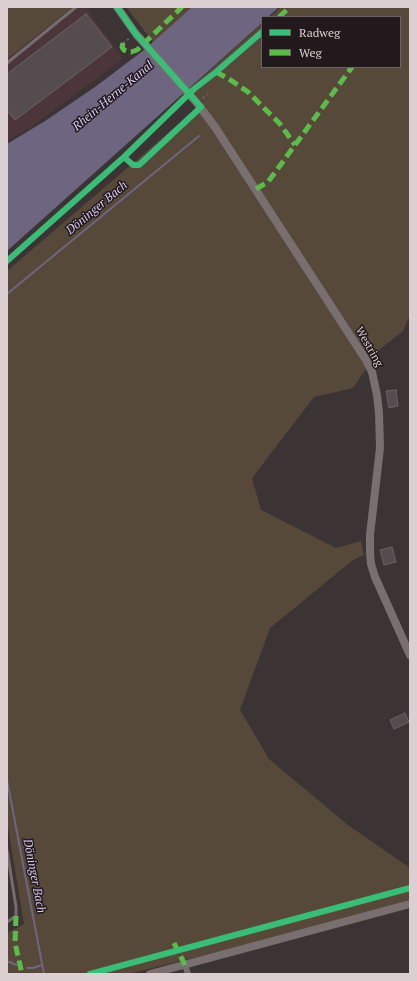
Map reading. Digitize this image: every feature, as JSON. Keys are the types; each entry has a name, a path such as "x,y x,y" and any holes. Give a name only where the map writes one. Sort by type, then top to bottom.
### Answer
{"main road":[{"name":"Westring","path":"117,7 142,41 190,95 201,103 366,360 372,372 379,413 380,448 370,535 370,558 375,577 410,655"},
{"path":"150,974 410,904"}],"street":[{"path":"184,965 188,974"}],"lane":[{"path":"7,63 76,7"},
{"path":"7,850 16,916 7,922"}],"path":[{"path":"201,103 208,94"}],"shaded area":[{"path":"7,7 73,7 7,59"},
{"path":"73,7 86,7 123,59 32,126 7,141 7,59"},
{"path":"126,7 192,7 153,42"},
{"path":"281,7 410,7 410,315 403,331 379,350 353,388 314,397 252,478 261,510 336,548 361,541 364,555 353,560 270,628 240,710 269,759 348,825 410,868 410,901 290,934 128,974 7,974 7,933 24,924 7,821 7,271 203,103 190,88 261,25 261,68 401,68 401,16 271,16"}],"water":[{"name":"Rhein-Herne-Kanal","path":"192,7 279,7 269,16 261,16 261,24 7,251 7,144 45,121 95,87 144,50"}],"building":[{"path":"86,14 112,47 15,120 7,110 7,74"},
{"path":"396,390 398,406 389,408 386,391"},
{"path":"392,547 396,562 384,565 380,550"},
{"path":"405,713 409,722 394,729 390,720"}],"waterway":[{"name":"Döninger Bach","path":"7,294 199,136"},
{"name":"Döninger Bach","path":"7,780 44,974"},
{"path":"7,962 16,965"},
{"path":"27,968 42,965"}],"marked path":[{"path":"123,43 122,47 124,50 131,52 137,50 182,7"},
{"path":"280,16 290,7"},
{"path":"256,189 268,182 351,68"},
{"path":"216,72 248,92 280,124 295,145"},
{"path":"16,916 15,943 22,974"},
{"path":"174,943 185,965"}],"cycle path":[{"path":"117,7 136,34 201,107 139,165 133,165 124,157"},
{"path":"7,261 124,157 194,89 261,33"},
{"path":"90,974 410,888"}]}
